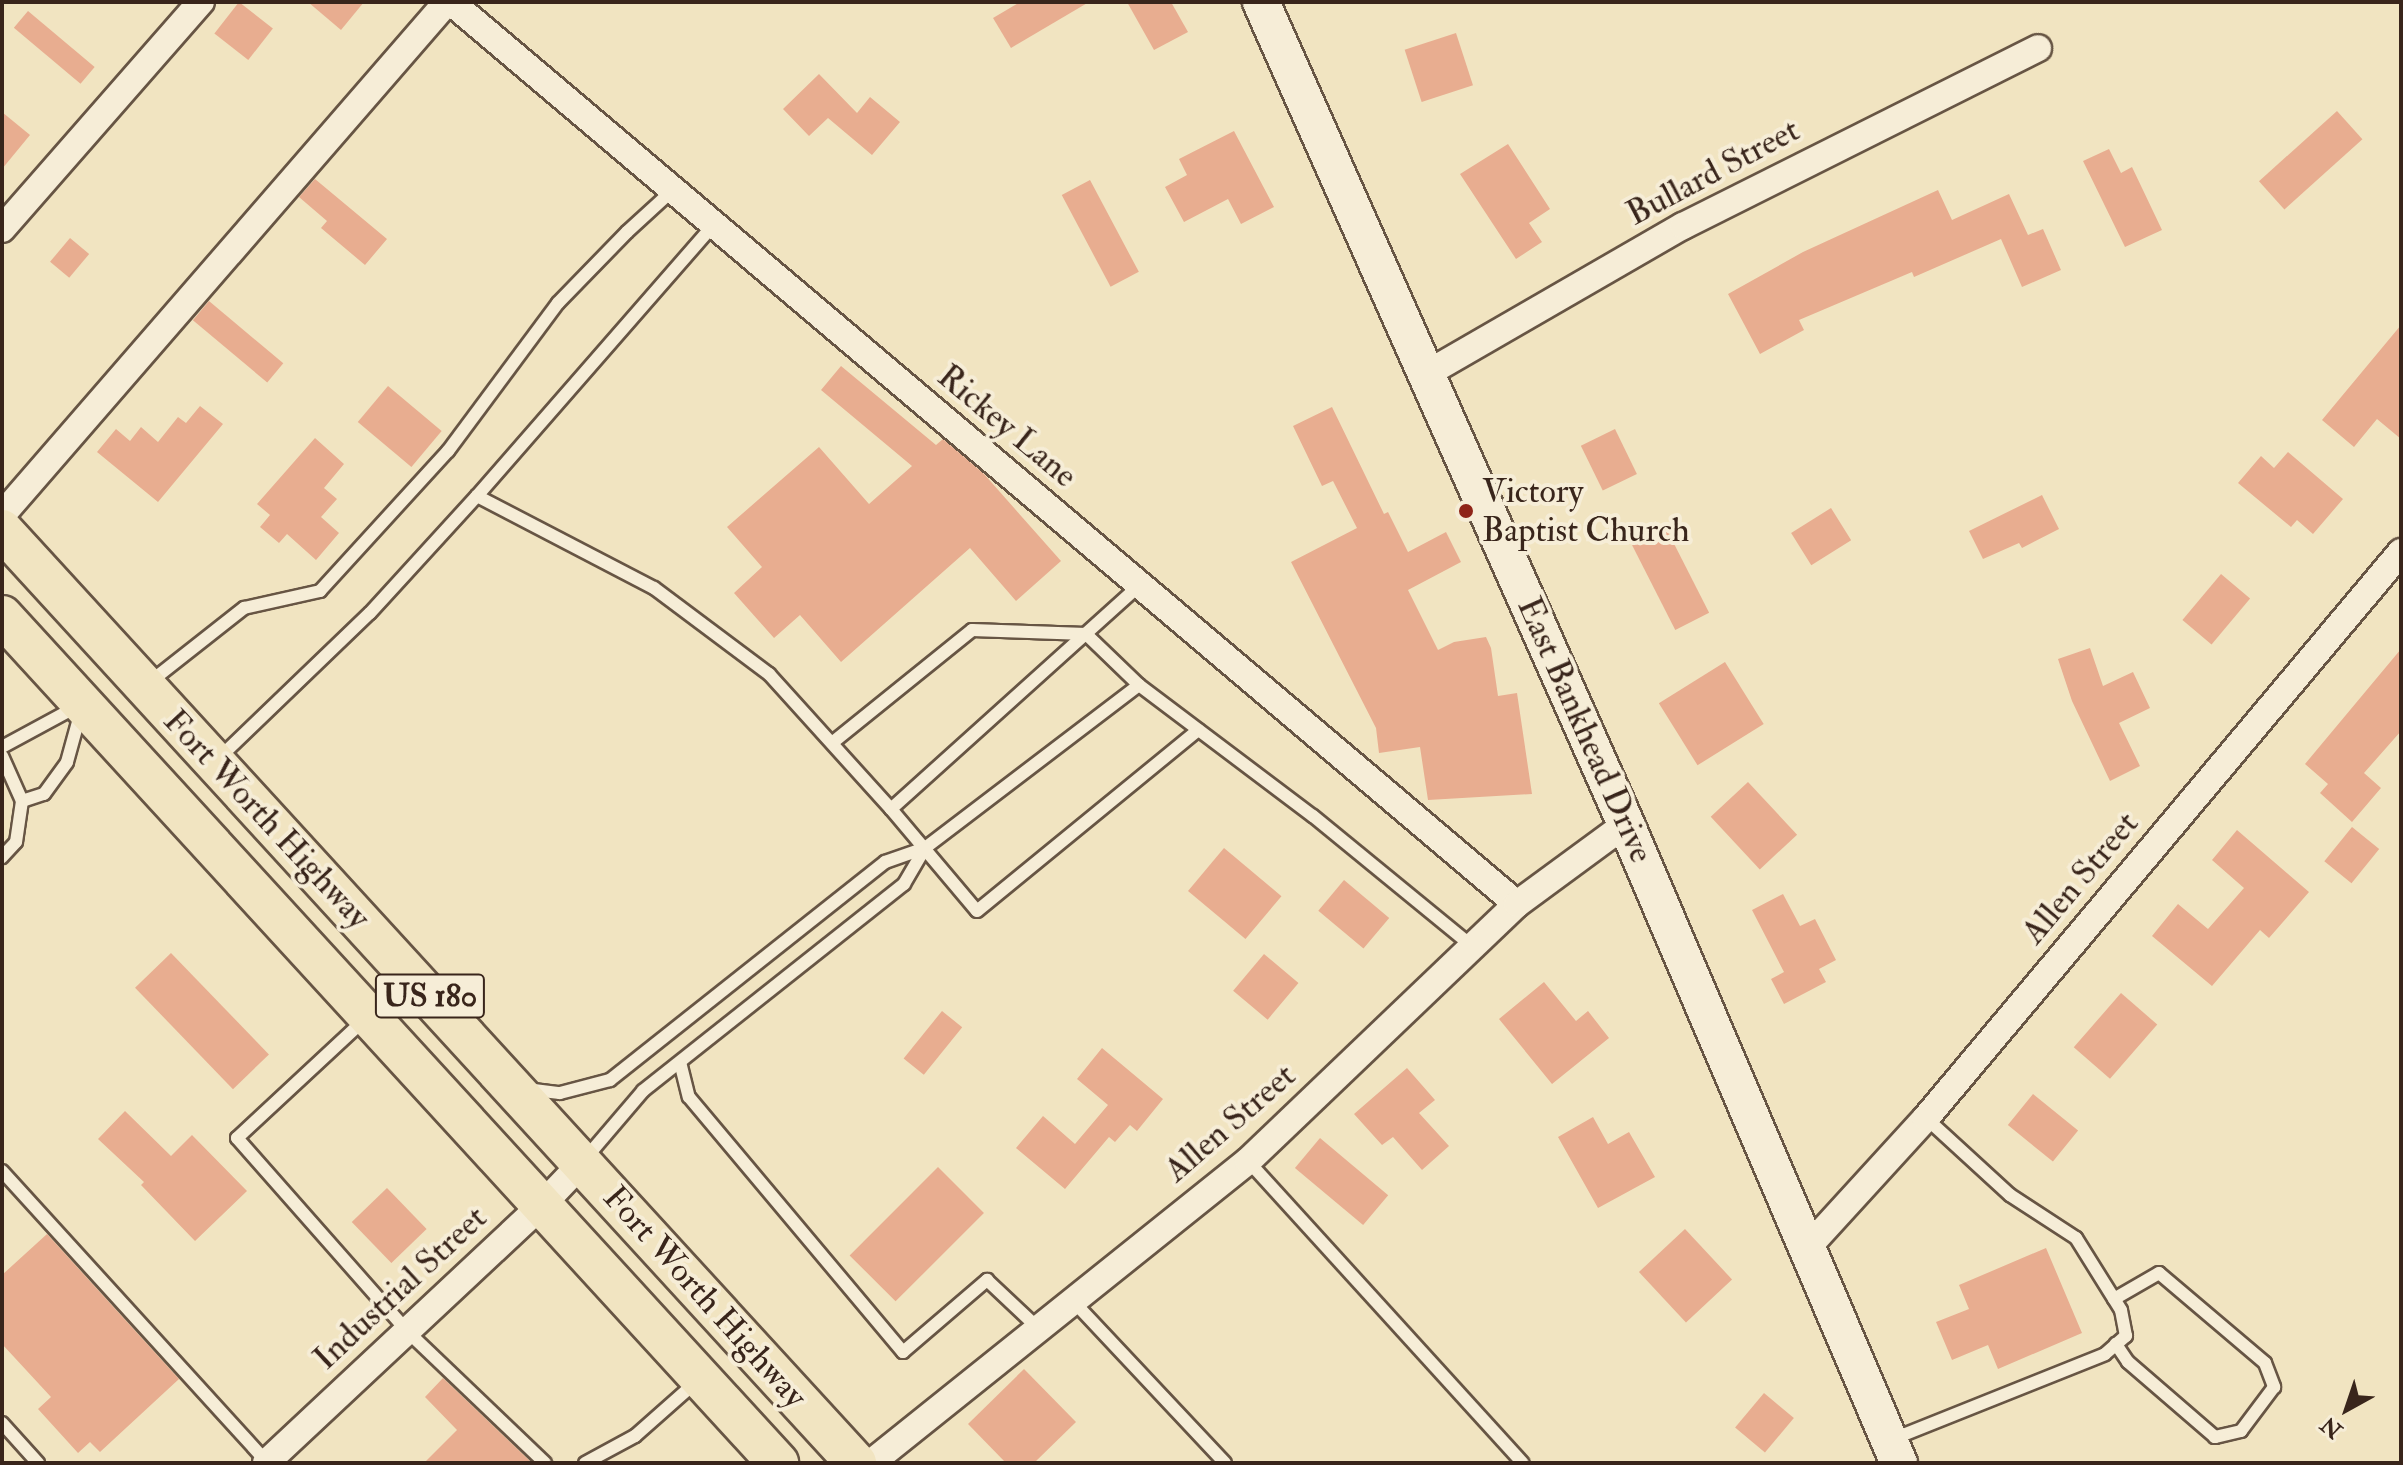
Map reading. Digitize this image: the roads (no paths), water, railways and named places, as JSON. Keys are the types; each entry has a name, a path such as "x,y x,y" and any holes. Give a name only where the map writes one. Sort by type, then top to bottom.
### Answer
{"main road":[{"name":"Fort Worth Highway","path":"2,530 856,1463"},
{"name":"Fort Worth Highway","path":"5,625 83,704 778,1463"},
{"path":"83,704 134,675"}],"street":[{"path":"2,229 201,2"},
{"path":"2,515 449,2"},
{"name":"Rickey Lane","path":"449,2 1517,904"},
{"name":"East Bankhead Drive","path":"1261,2 1626,824 1895,1452"},
{"name":"Bullard Street","path":"1428,373 1683,226 2038,48"},
{"name":"Allen Street","path":"1809,1246 1926,1118 2401,552"},
{"name":"Allen Street","path":"871,1463 1248,1161 1517,904 1626,824"},
{"name":"Industrial Street","path":"267,1463 291,1454 407,1331 542,1205 582,1163"}],"lane":[{"path":"134,675 244,608 320,591 448,451 558,303 673,190"},
{"path":"215,762 370,613 477,496 713,225"},
{"path":"477,496 654,588 769,674 891,809 977,911 1198,730"},
{"path":"891,809 1139,586"},
{"path":"832,743 972,630 1086,634 1139,685 1313,816 1473,947"},
{"path":"515,1088 560,1093 610,1080 885,862 925,848 1139,685"},
{"path":"2,747 83,704"},
{"path":"22,801 44,794 67,762 83,704"},
{"path":"2,756 22,801 16,842 2,857"},
{"path":"582,1163 643,1091 904,884 925,848"},
{"path":"368,1016 237,1138 407,1331 545,1463"},
{"path":"680,1062 689,1097 903,1352 987,1280 1039,1329"},
{"path":"1895,1452 2105,1354 2126,1336 2121,1310 2076,1238 2010,1195 1926,1118"},
{"path":"1248,1161 1523,1463"},
{"path":"2,1171 267,1463"},
{"path":"2114,1299 2159,1273 2265,1363 2274,1387 2241,1431 2215,1437 2128,1362 2116,1344"},
{"path":"1073,1301 1225,1463"},
{"path":"585,1463 635,1436 700,1378"},
{"path":"2,1423 38,1463"}],"place":[{"name":"Victory Baptist Church","path":"1466,511"}]}
